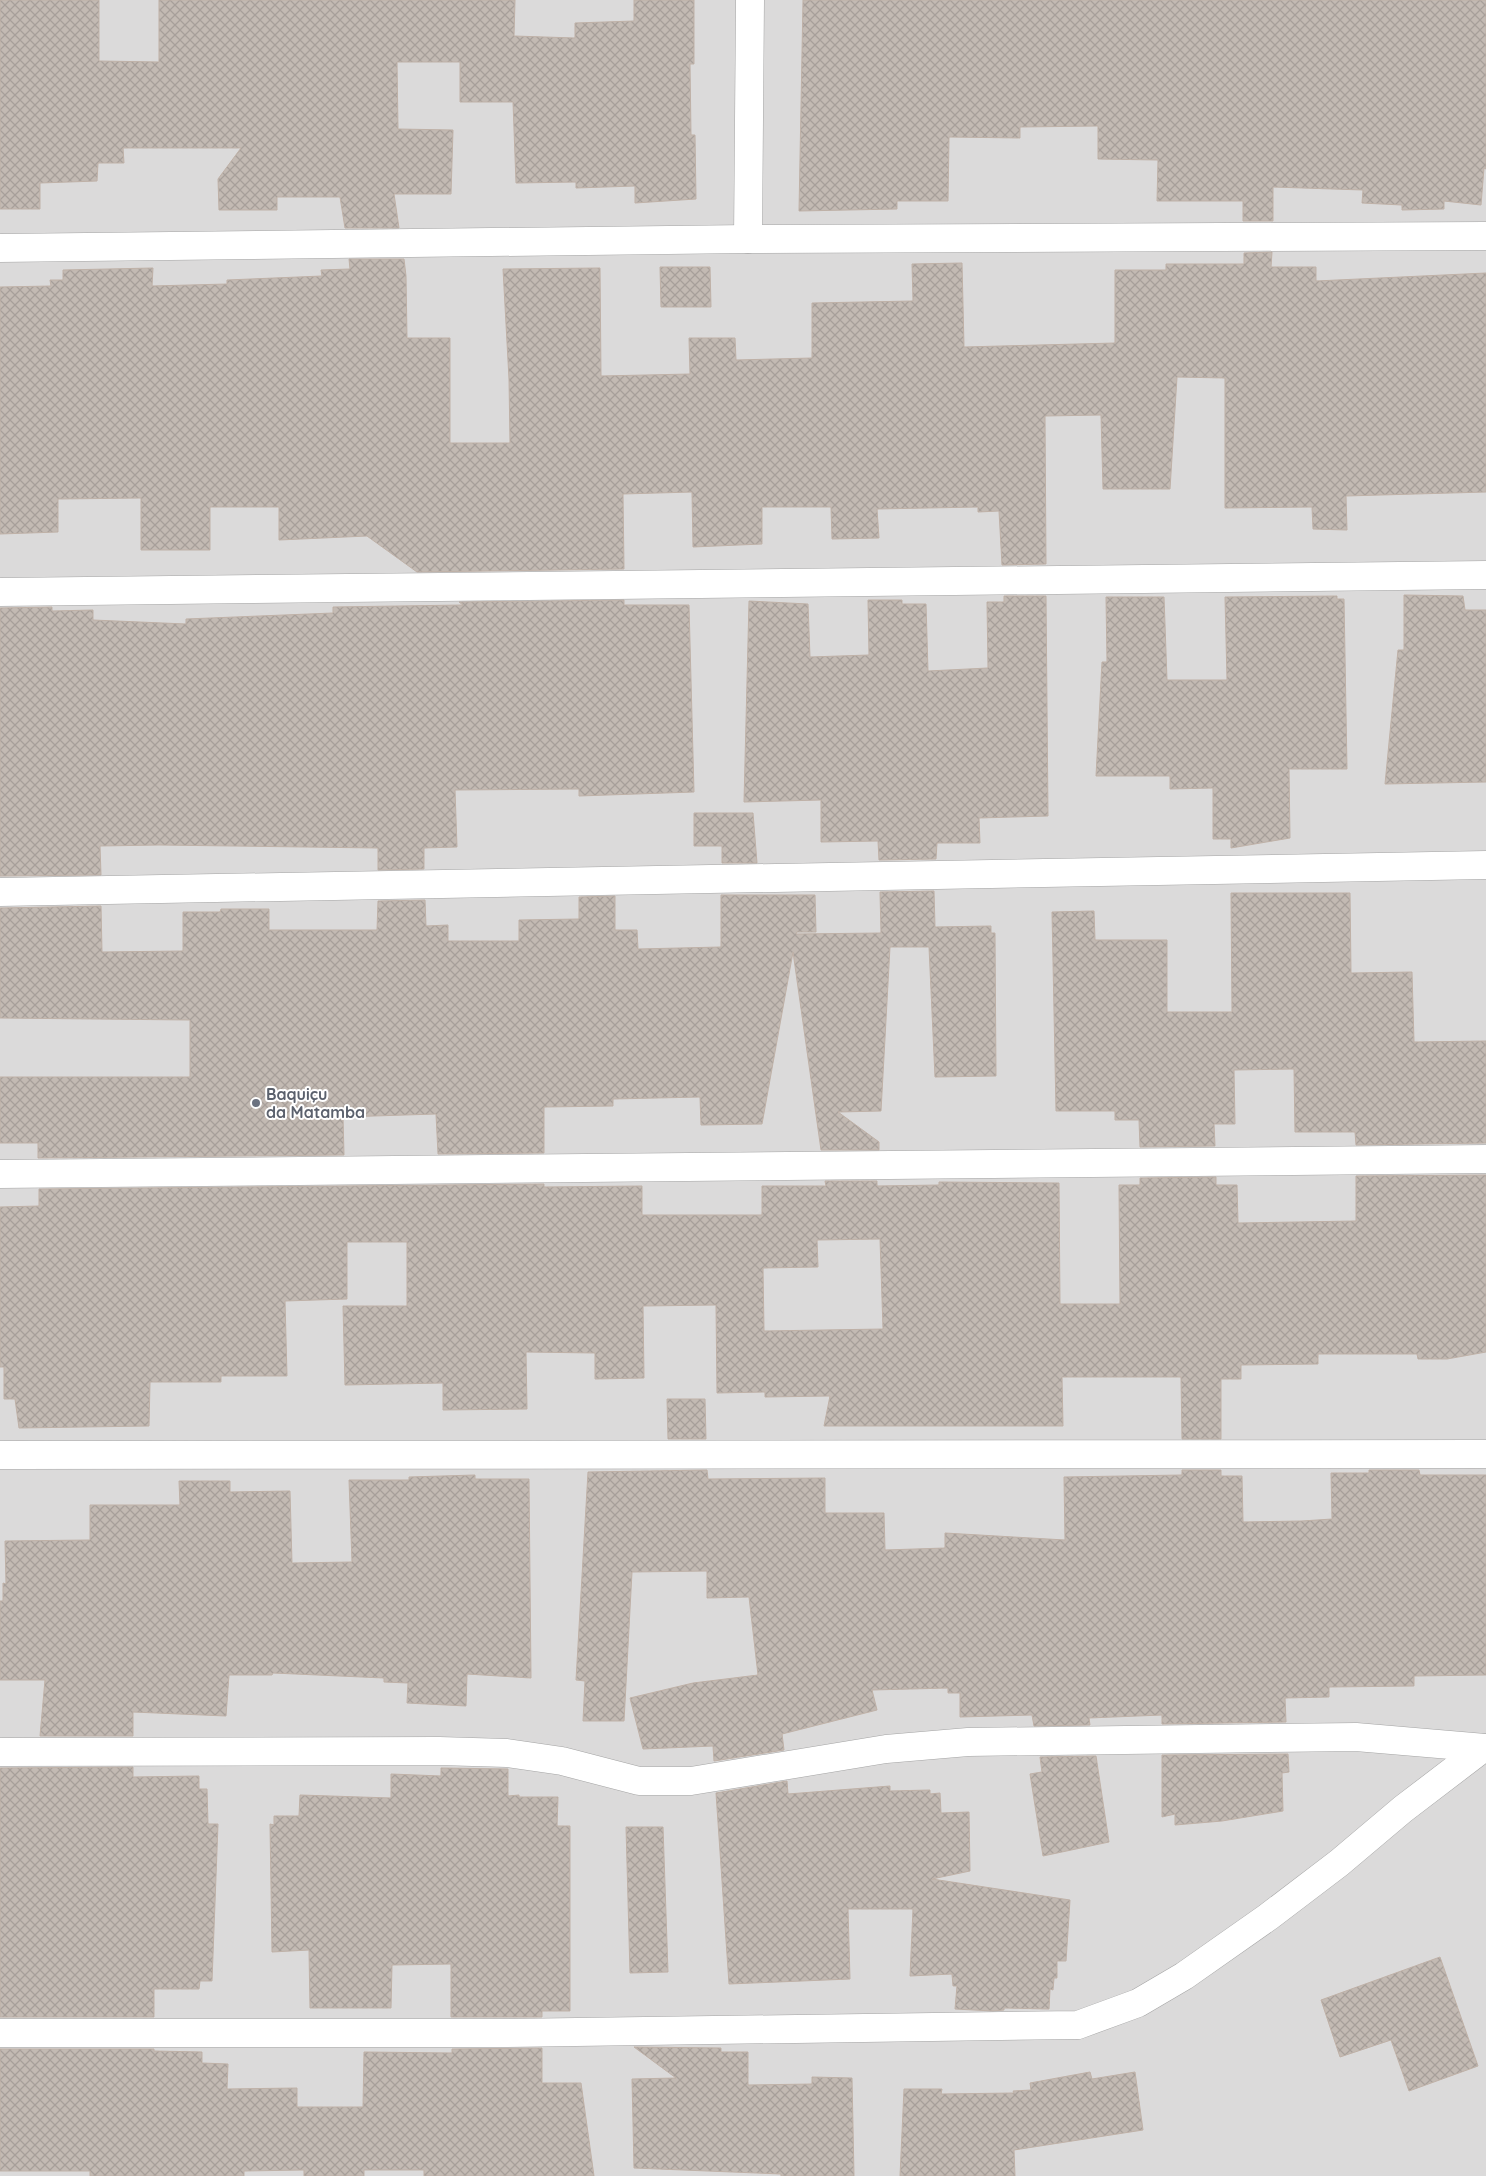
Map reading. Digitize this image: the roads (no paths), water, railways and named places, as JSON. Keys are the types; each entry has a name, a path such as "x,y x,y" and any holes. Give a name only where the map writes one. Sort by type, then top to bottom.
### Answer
{"street":[{"path":"748,238 750,0"},
{"path":"0,248 748,238 1486,236"},
{"path":"0,592 1486,575"},
{"path":"0,892 1486,865"},
{"path":"0,1174 1486,1159"},
{"path":"0,1455 1486,1454"},
{"path":"0,1752 439,1751 508,1753 562,1761 639,1781 692,1780 886,1749 968,1742 1356,1737 1485,1748"},
{"path":"0,2033 501,2033 1078,2025 1138,2004 1184,1976 1268,1918 1339,1863 1403,1809 1485,1748"}],"place":[{"name":"Baquiçu da Matamba","path":"256,1103"}]}
